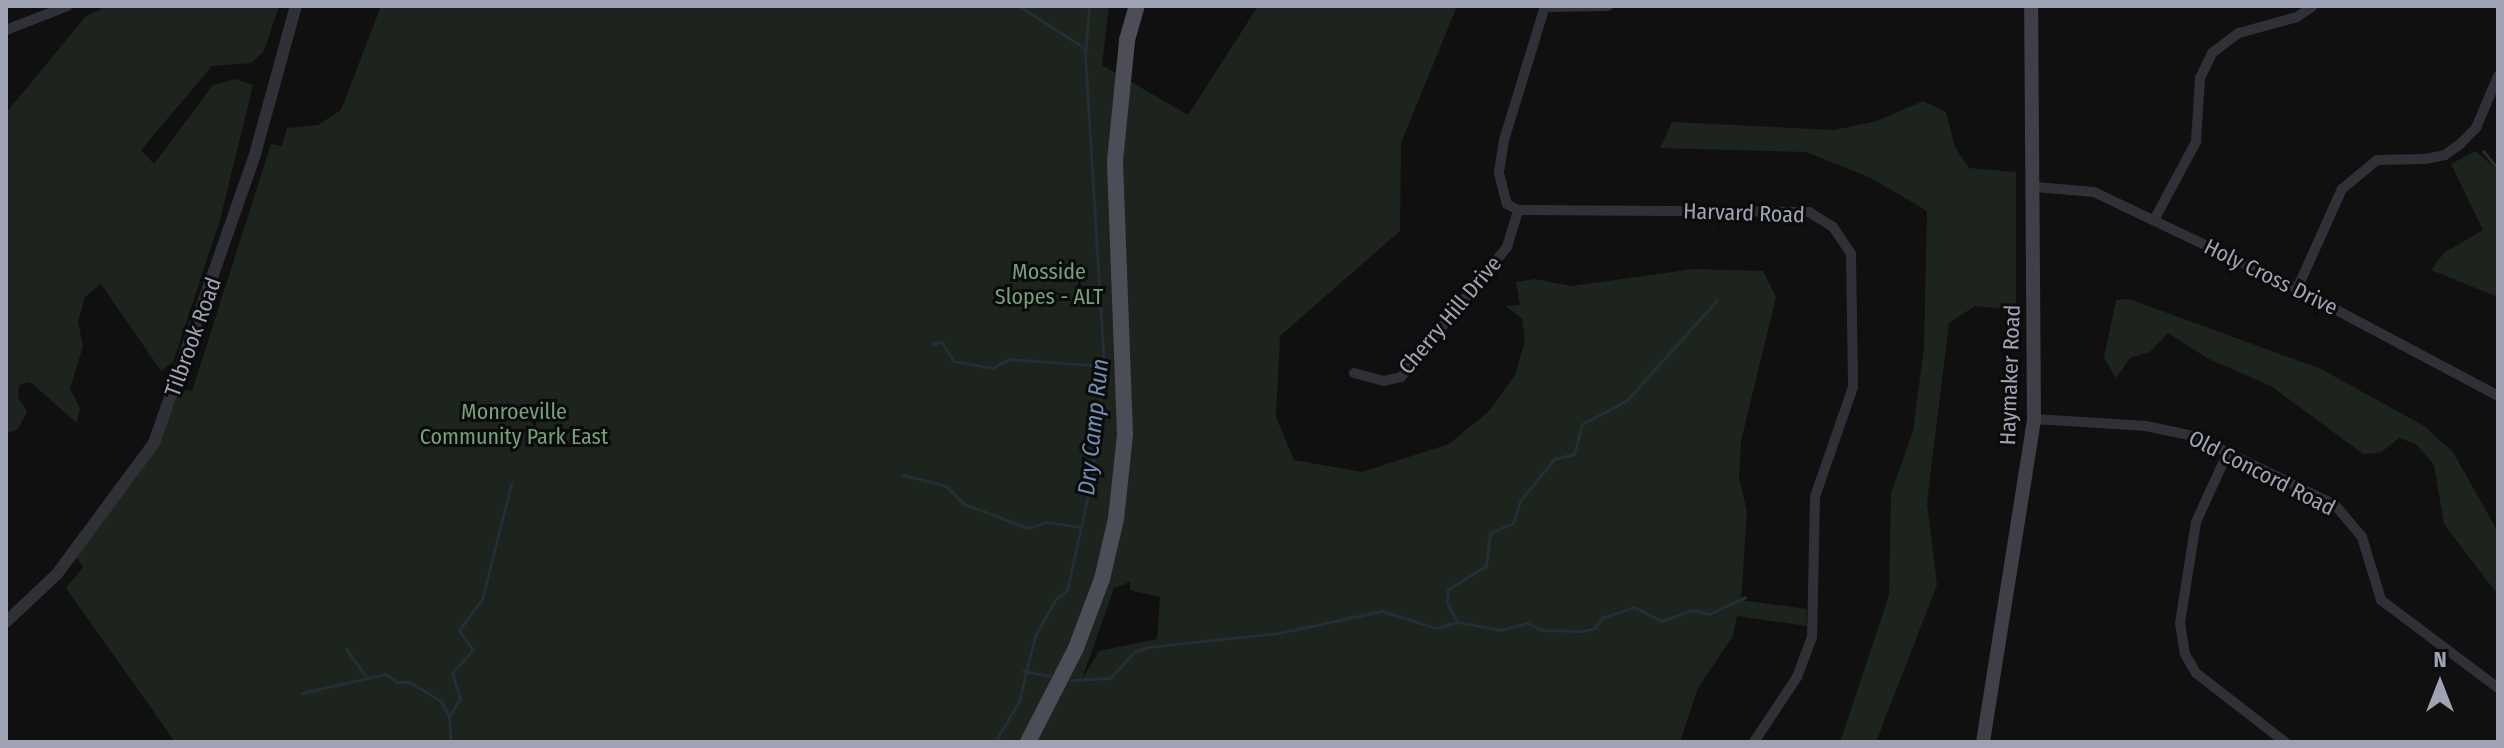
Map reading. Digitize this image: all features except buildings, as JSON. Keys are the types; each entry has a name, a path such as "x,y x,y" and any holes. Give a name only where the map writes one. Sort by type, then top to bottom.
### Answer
{"main road":[{"path":"1028,742 1081,634 1102,579 1118,506 1125,435 1115,161 1125,53 1137,6"},
{"name":"Haymaker Road","path":"1983,742 2034,419 2035,187 2031,6"}],"street":[{"path":"6,30 68,6"},
{"name":"Tilbrook Road","path":"6,622 57,574 154,443 236,215 296,6"},
{"path":"1518,210 1507,204 1499,173 1545,7 1608,6"},
{"path":"2154,220 2196,142 2200,78 2212,53 2239,33 2297,17 2313,6"},
{"path":"2297,289 2342,189 2377,160 2425,159 2445,155 2476,128 2498,76"},
{"name":"Holy Cross Drive","path":"2035,187 2094,192 2297,289 2498,396"},
{"name":"Cherry Hill Drive","path":"1354,373 1384,381 1401,377 1507,247 1518,210"},
{"name":"Harvard Road","path":"1518,210 1809,212 1833,227 1851,254 1853,387 1815,497 1810,529 1812,637 1797,677 1754,742"},
{"name":"Old Concord Road","path":"2034,419 2171,429 2228,452 2335,505 2362,537 2381,600 2498,688"},
{"path":"2228,452 2196,522 2180,623 2185,654 2196,673 2285,742"}],"green space":[{"path":"108,6 279,6 264,51 251,63 212,66 141,150 154,164 213,85 236,79 253,85 220,220 173,362 161,371 101,284 85,297 78,322 83,346 70,389 80,408 77,423 30,382 19,385 18,397 27,411 18,429 6,434 6,113 86,16"},
{"path":"381,6 1109,6 1102,65 1188,115 1258,6 1457,6 1401,143 1400,231 1280,336 1276,417 1294,460 1362,472 1449,444 1489,411 1515,375 1525,341 1522,319 1506,306 1520,305 1516,282 1535,279 1571,286 1694,269 1763,271 1776,297 1741,441 1739,478 1747,511 1741,600 1806,609 1807,626 1737,616 1733,636 1698,688 1680,742 175,742 66,588 83,567 73,552 154,443 174,388 192,391 271,144 282,146 287,128 318,125 341,110","holes":["1130,582 1130,590 1160,597 1157,639 1099,651 1082,679 1114,588"]},
{"path":"1923,101 1946,112 1955,147 1969,168 2016,172 2016,310 1975,306 1949,323 1927,503 1937,585 1876,742 1840,742 1889,595 1891,493 1913,431 1924,347 1927,211 1871,178 1806,152 1660,148 1672,122 1834,130 1877,121"},
{"path":"2475,151 2498,170 2498,297 2431,270 2444,253 2483,230 2451,164"},
{"path":"2129,299 2321,369 2424,426 2453,452 2498,532 2498,595 2444,524 2434,465 2416,444 2399,438 2380,453 2363,454 2271,386 2207,358 2168,333 2150,352 2130,358 2116,378 2104,358 2116,300"}],"waterway":[{"path":"1019,6 1086,49"},
{"name":"Dry Camp Run","path":"995,742 1019,701 1035,636 1055,600 1067,590 1090,486 1104,366 1085,55 1089,6"},
{"path":"2483,151 2498,169"},
{"path":"1456,620 1447,602 1448,589 1486,566 1490,533 1513,523 1520,501 1554,459 1574,454 1582,424 1626,401 1716,301"},
{"path":"932,344 942,342 953,361 992,368 1009,359 1104,366"},
{"path":"903,475 946,486 964,504 1028,528 1046,522 1081,527"},
{"path":"451,742 449,717 460,699 452,673 473,650 459,630 482,599 511,484"},
{"path":"1071,680 1110,678 1134,652 1148,647 1279,633 1382,611 1436,628 1457,622 1501,630 1527,623 1542,630 1583,631 1595,628 1601,618 1634,607 1662,621 1692,610 1709,614 1745,597"},
{"path":"346,649 367,678 386,674 397,682 410,682 441,701 449,716"},
{"path":"1023,671 1050,676"},
{"path":"302,693 367,678"}],"park label":[{"name":"Mosside Slopes - ALT","path":"1049,284"},
{"name":"Monroeville Community Park East","path":"514,424"}]}
